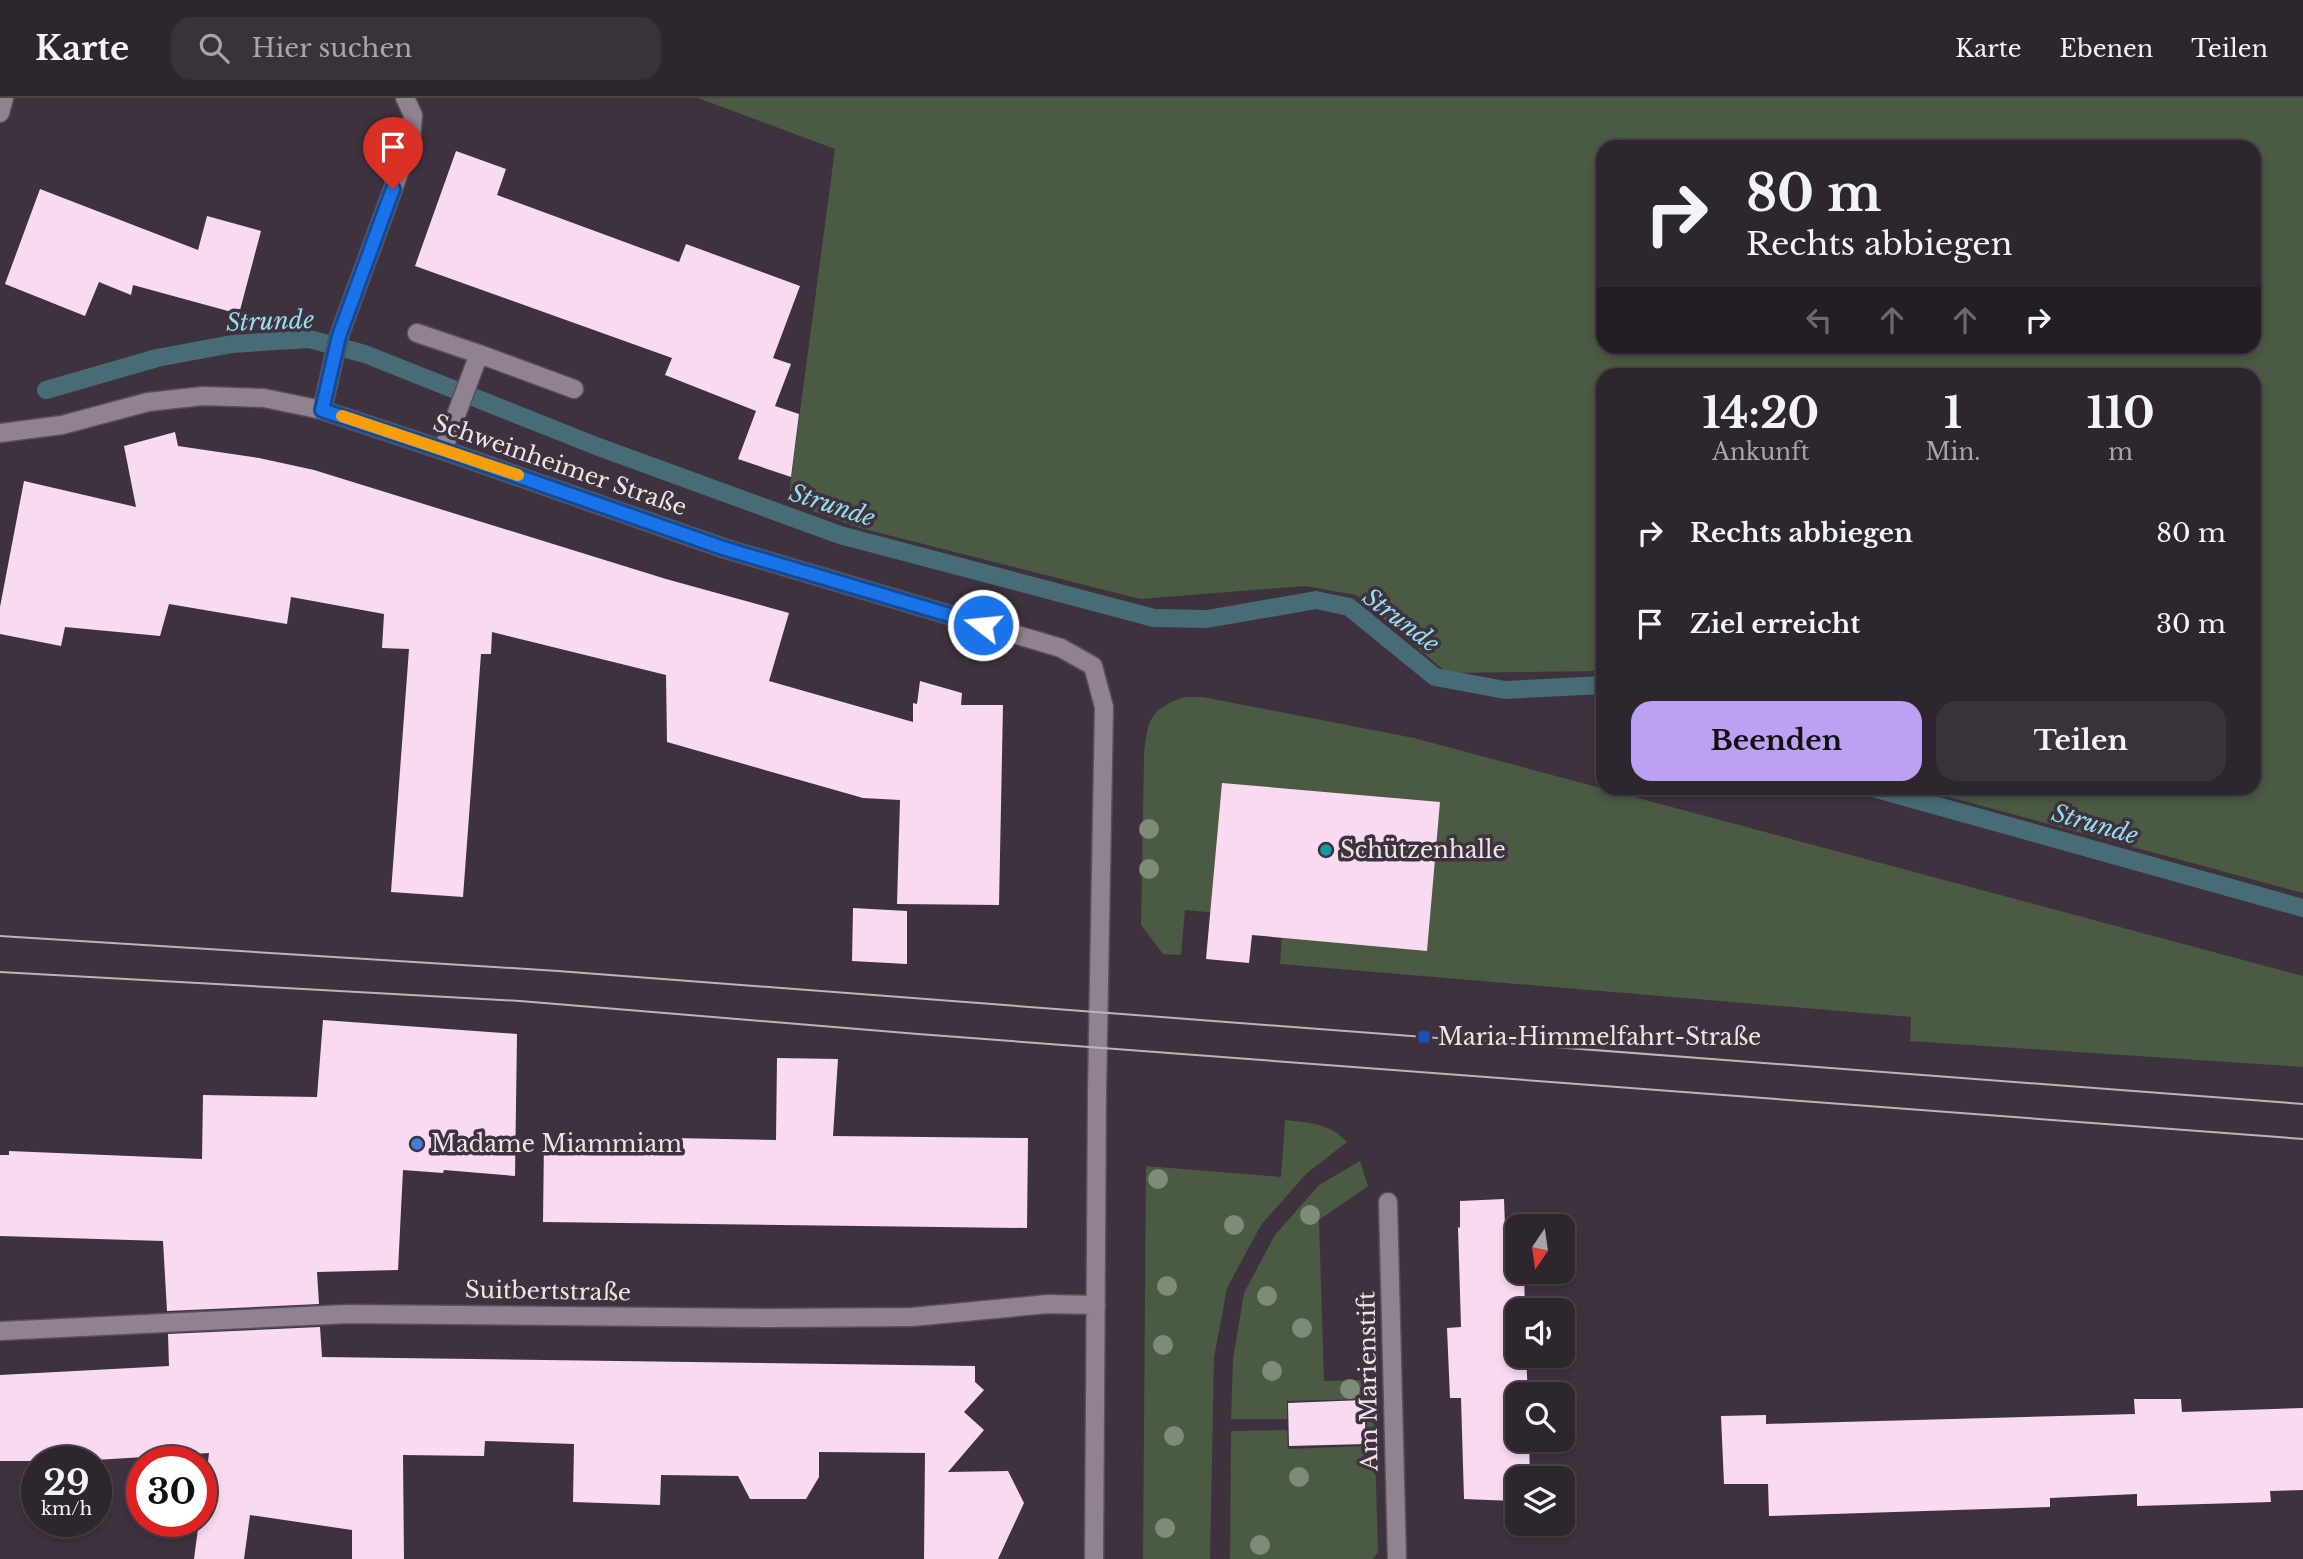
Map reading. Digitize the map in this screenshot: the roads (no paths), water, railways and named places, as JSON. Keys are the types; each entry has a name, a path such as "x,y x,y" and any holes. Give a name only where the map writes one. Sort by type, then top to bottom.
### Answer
{"street":[{"path":"0,113 4,98"},
{"path":"322,410 339,336 411,140 414,115 405,98"},
{"path":"417,333 574,389"},
{"path":"443,450 479,354"},
{"name":"Schweinheimer Straße","path":"0,433 62,425 148,402 203,396 264,398 322,410 723,548 1061,648 1093,666 1104,707 1096,1305"},
{"name":"Am Marienstift","path":"1388,1202 1397,1559"},
{"name":"Suitbertstraße","path":"0,1331 348,1314 912,1317 1048,1304 1096,1305"},
{"path":"1094,1559 1096,1305"}],"waterway":[{"name":"Strunde","path":"46,390 157,358 232,344 309,339 365,354 596,446 840,535 1154,618 1207,619 1316,600 1349,607 1435,677 1505,690 1596,685"},
{"name":"Strunde","path":"1898,795 2303,908"}],"tram line":[{"path":"0,936 558,971 2303,1104"},
{"path":"0,972 520,1001 918,1034 2303,1139"}],"place":[{"name":"Schützenhalle","path":"1326,850"},
{"name":"Maria-Himmelfahrt-Straße","path":"1424,1037"},
{"name":"Madame Miammiam","path":"417,1144"}]}
